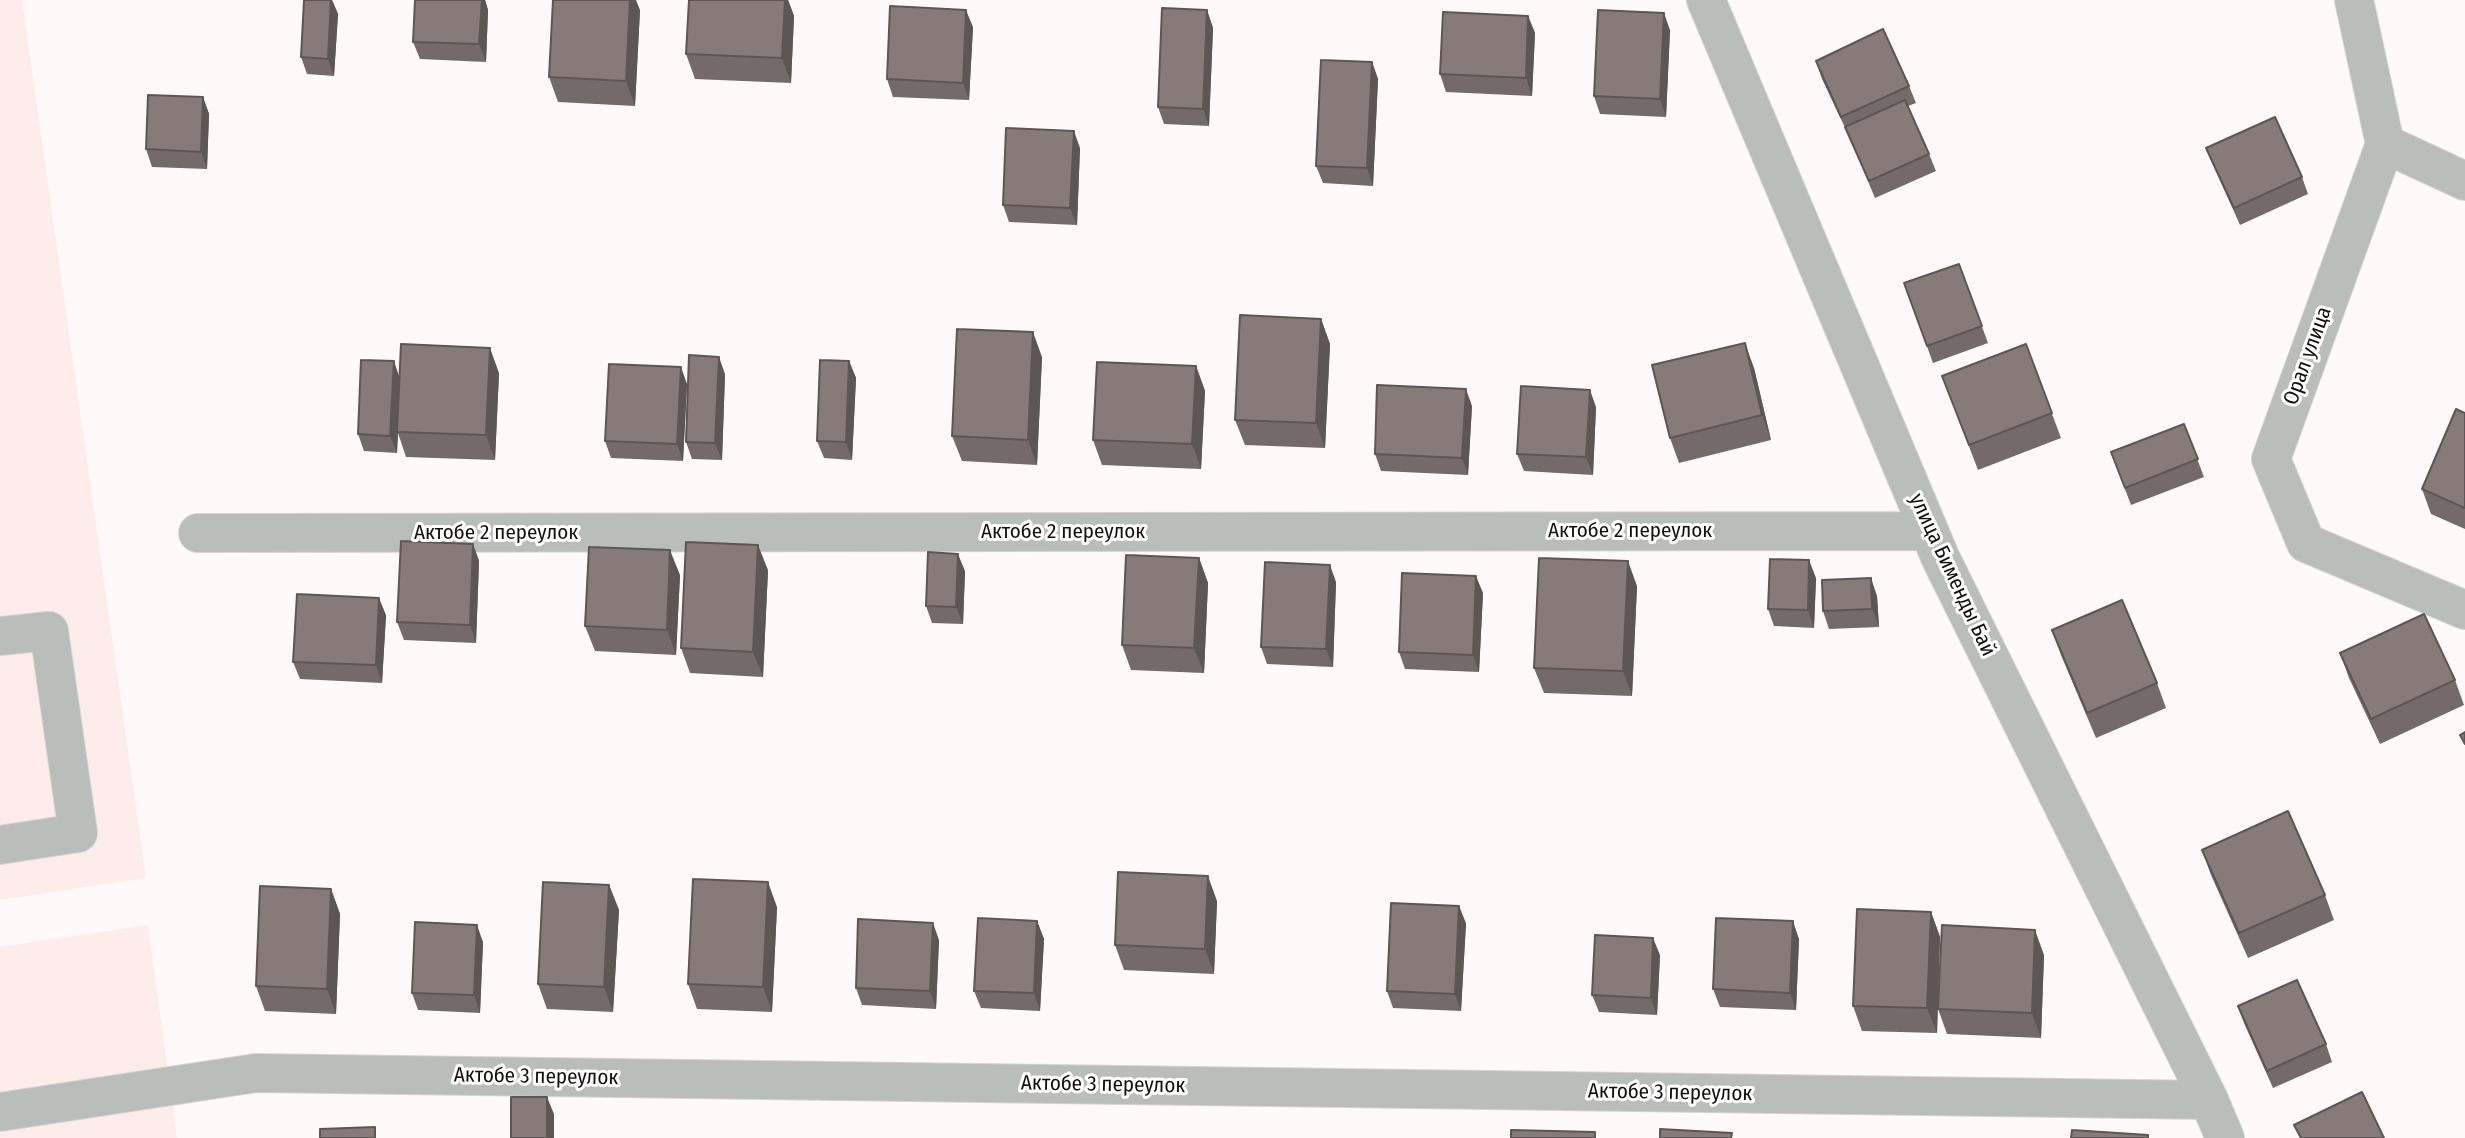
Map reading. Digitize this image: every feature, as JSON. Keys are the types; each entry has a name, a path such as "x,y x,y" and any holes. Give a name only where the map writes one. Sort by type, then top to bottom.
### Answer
{"street":[{"name":"улица Бименды Бай","path":"1706,0 1929,531 2209,1100 2225,1138"},
{"path":"2354,0 2385,144 2465,181"},
{"name":"Орал улица","path":"2385,144 2271,459 2306,543 2465,610"},
{"name":"Актобе 2 переулок","path":"198,533 1929,531"},
{"path":"0,636 49,631 78,833 0,845"},
{"name":"Актобе 3 переулок","path":"0,1112 256,1073 2209,1100"}],"shaded area":[{"path":"0,0 22,0 146,878 0,900"},
{"path":"148,925 177,1138 0,1138 0,947"}],"building":[{"path":"304,0 331,0 328,59 301,57"},
{"path":"415,0 482,0 479,44 413,42"},
{"path":"553,0 630,0 626,81 549,77"},
{"path":"689,0 785,0 782,58 686,54"},
{"path":"890,6 966,10 963,83 887,79"},
{"path":"1162,8 1207,10 1203,109 1158,107"},
{"path":"1598,10 1664,13 1660,99 1594,96"},
{"path":"1443,12 1528,16 1526,78 1440,74"},
{"path":"1883,29 1909,86 1841,117 1816,61"},
{"path":"1321,60 1372,62 1367,168 1316,166"},
{"path":"148,95 203,97 201,152 146,149"},
{"path":"1905,100 1929,154 1869,181 1845,127"},
{"path":"2275,117 2302,177 2234,208 2206,148"},
{"path":"1006,128 1074,131 1070,208 1003,205"},
{"path":"1959,264 1982,326 1927,346 1904,283"},
{"path":"1240,315 1321,319 1316,423 1235,420"},
{"path":"957,329 1033,332 1028,440 952,436"},
{"path":"1745,343 1762,415 1670,438 1652,365"},
{"path":"401,344 490,348 486,435 397,432"},
{"path":"2026,344 2052,413 1969,445 1942,376"},
{"path":"689,355 719,357 715,443 686,442"},
{"path":"361,360 394,361 390,436 358,434"},
{"path":"820,360 849,361 846,442 817,441"},
{"path":"1097,362 1196,366 1192,444 1093,440"},
{"path":"609,364 681,367 677,444 605,441"},
{"path":"1377,385 1466,389 1462,458 1375,454"},
{"path":"1521,386 1590,390 1586,457 1517,454"},
{"path":"2456,409 2465,413 2465,508 2422,489"},
{"path":"2184,424 2198,459 2125,488 2111,452"},
{"path":"401,541 473,544 470,625 397,622"},
{"path":"686,542 758,545 753,652 681,648"},
{"path":"589,547 670,550 667,630 585,626"},
{"path":"928,552 958,554 956,607 926,606"},
{"path":"1126,555 1199,558 1194,648 1122,645"},
{"path":"1539,558 1628,561 1623,671 1534,668"},
{"path":"1770,559 1809,560 1808,610 1768,609"},
{"path":"1265,562 1330,565 1326,649 1261,647"},
{"path":"1402,573 1476,576 1473,655 1399,652"},
{"path":"1871,578 1872,609 1823,611 1822,580"},
{"path":"297,594 379,598 376,665 293,662"},
{"path":"2122,600 2157,683 2087,713 2052,630"},
{"path":"2424,614 2455,680 2371,719 2340,653"},
{"path":"2288,811 2325,895 2239,933 2202,850"},
{"path":"1118,872 1208,876 1205,949 1115,945"},
{"path":"693,879 768,882 763,987 688,984"},
{"path":"543,882 609,885 604,987 538,984"},
{"path":"260,886 331,889 327,989 256,986"},
{"path":"1391,903 1459,906 1455,994 1387,991"},
{"path":"1857,909 1931,912 1927,1008 1853,1006"},
{"path":"978,918 1037,921 1034,993 974,991"},
{"path":"1716,918 1793,921 1790,993 1713,989"},
{"path":"858,919 933,923 930,991 856,988"},
{"path":"415,922 477,925 474,995 412,993"},
{"path":"1942,925 2035,930 2032,1013 1938,1009"},
{"path":"1595,935 1653,938 1651,998 1592,995"},
{"path":"2297,980 2326,1044 2267,1071 2238,1006"},
{"path":"2362,1092 2384,1138 2301,1138 2294,1125"},
{"path":"511,1097 547,1097 547,1138 511,1138"},
{"path":"375,1127 375,1138 320,1138 320,1129"},
{"path":"1660,1129 1732,1133 1731,1138 1660,1138"},
{"path":"1511,1130 1595,1132 1595,1138 1511,1138"},
{"path":"2072,1130 2148,1135 2148,1138 2071,1138"}]}
